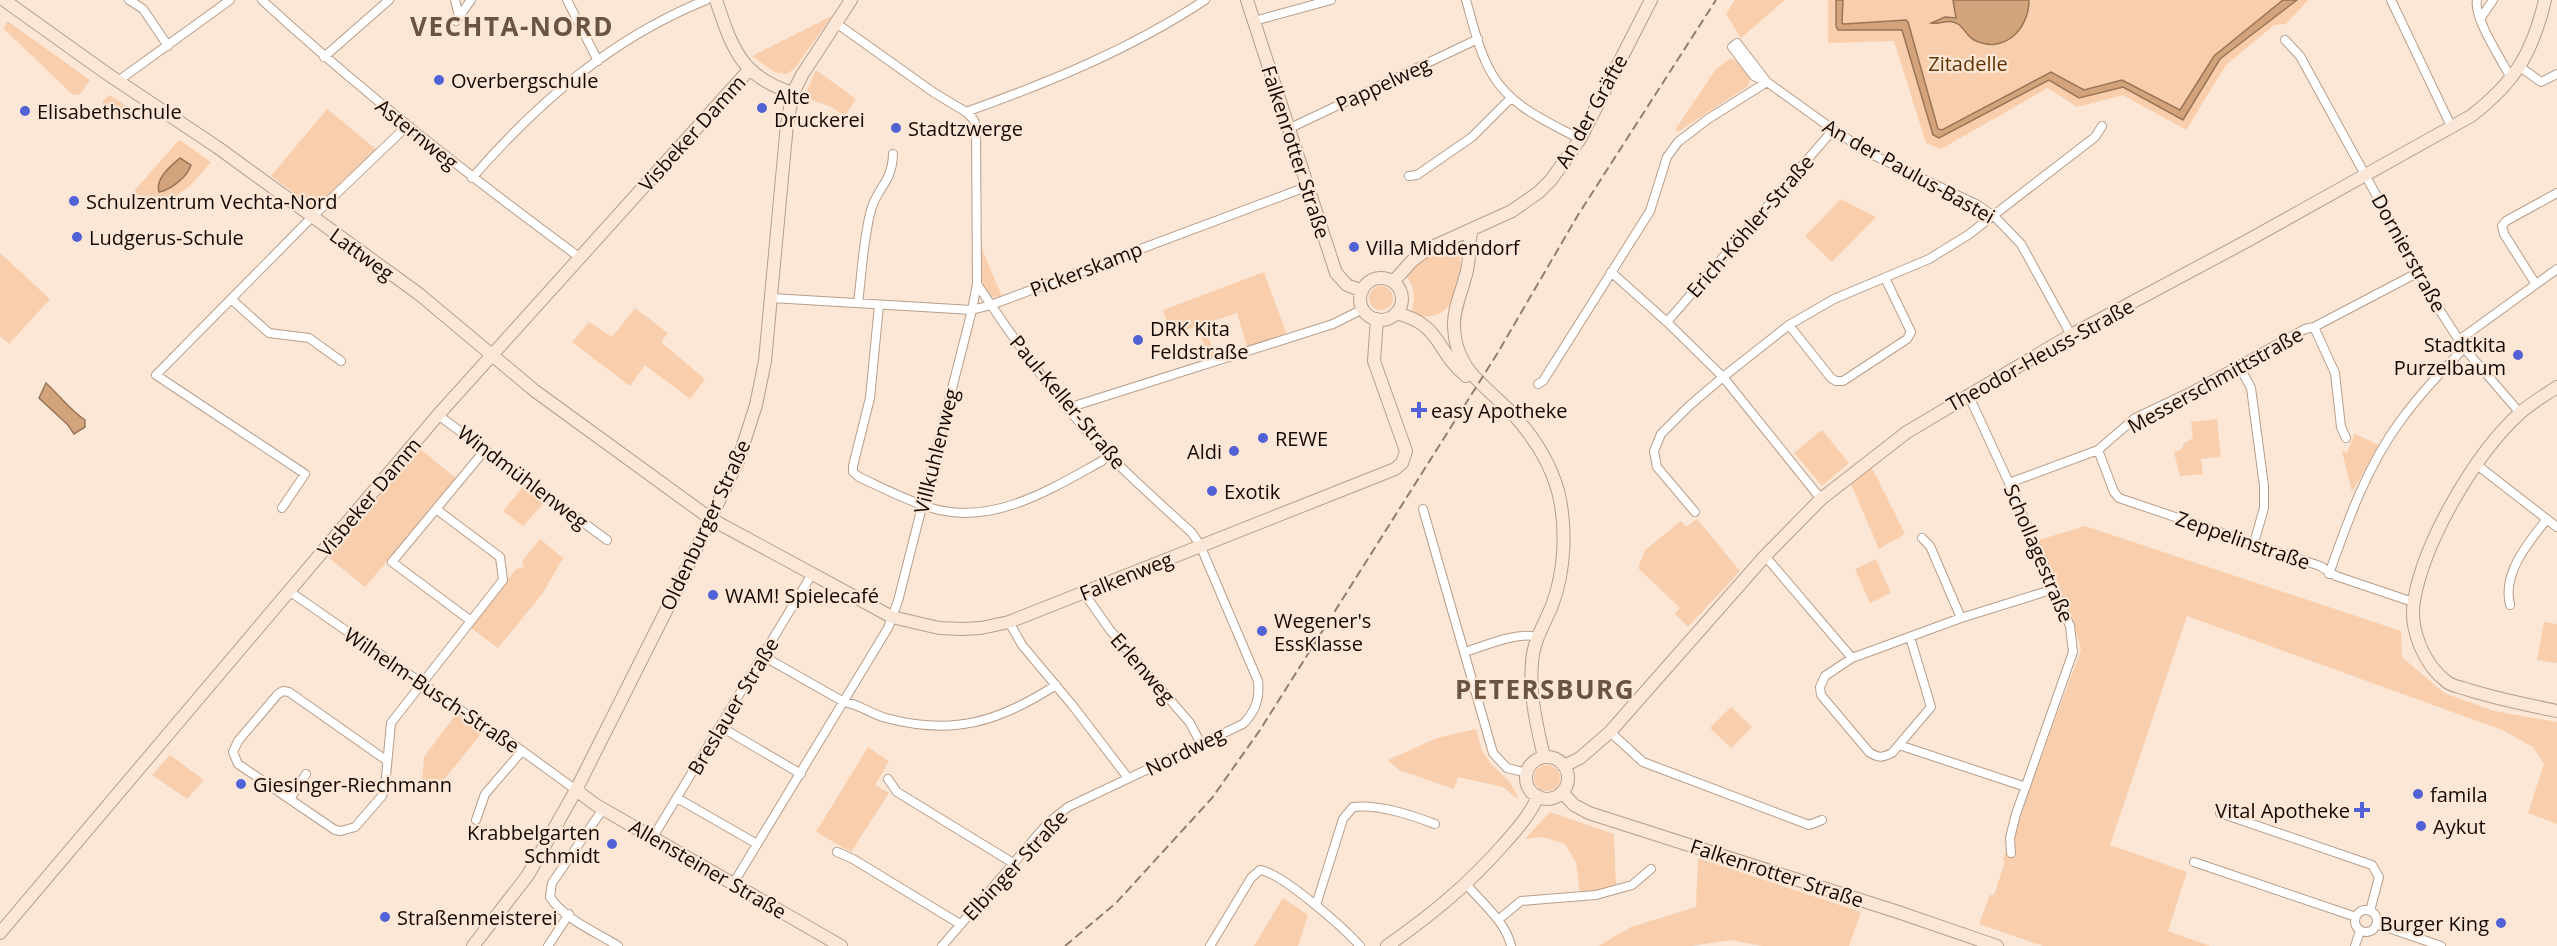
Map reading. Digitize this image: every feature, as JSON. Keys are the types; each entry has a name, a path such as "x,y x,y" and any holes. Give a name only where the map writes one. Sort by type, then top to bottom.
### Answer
{"street":[{"name":"Lattweg","path":"4,0 20,4 118,81 220,150 439,310 490,355 573,419 711,519"},
{"path":"129,0 143,9 168,46"},
{"path":"118,81 231,0"},
{"name":"Asternweg","path":"262,0 324,57 407,126 472,178 579,257"},
{"path":"324,57 388,0"},
{"path":"455,0 458,18 471,0"},
{"path":"567,0 598,61"},
{"path":"472,178 522,123 598,61 644,28 706,0"},
{"path":"716,0 730,42 749,70 771,85 793,93"},
{"name":"Oldenburger Straße","path":"473,946 528,875 576,790 738,461 756,405 765,361 787,124 793,93 808,63 851,0"},
{"path":"836,23 933,92 966,112 1030,89 1122,49 1163,28 1205,0"},
{"name":"Falkenrotter Straße","path":"1247,0 1306,187 1336,273 1347,285 1362,291"},
{"path":"1254,21 1331,0"},
{"path":"1466,0 1492,74 1511,98 1540,118 1580,139"},
{"name":"An der Gräfte","path":"1393,282 1417,256 1449,238 1512,212 1539,192 1563,167 1580,139 1651,0"},
{"path":"2391,0 2452,128"},
{"path":"2477,0 2476,6 2480,19 2511,78"},
{"path":"2480,19 2493,0"},
{"name":"Theodor-Heuss-Straße","path":"1564,766 1580,758 1610,732 1765,556 1821,499 1898,438 1968,394 2071,335 2452,128 2488,102 2520,67 2534,39 2545,0"},
{"name":"Pappelweg","path":"1288,129 1478,39"},
{"name":"Dornierstraße","path":"2285,40 2300,57 2461,344 2520,413"},
{"name":"An der Paulus-Bastei","path":"1734,45 1767,82 1833,130 1873,155 1978,206 1995,217 2021,244 2071,335"},
{"path":"2520,67 2541,82 2557,74"},
{"name":"Visbeker Damm","path":"0,933 490,355 749,70"},
{"path":"1538,384 1543,381 1650,211 1667,157 1678,142 1708,119 1767,82"},
{"path":"1409,176 1417,175 1472,137 1511,98"},
{"name":"Villkuhlenweg","path":"733,884 888,628 898,601 977,284 976,129 974,120 966,112"},
{"path":"282,508 305,474 156,375 312,217 407,126"},
{"path":"1695,512 1657,467 1654,451 1661,434 1723,377 1789,326 1834,299 1929,259 1995,217 2095,137 2102,126"},
{"name":"Erich-Köhler-Straße","path":"1667,322 1833,130"},
{"path":"858,303 869,219 873,203 892,171 893,154"},
{"name":"Pickerskamp","path":"772,298 972,310 991,305 1306,187"},
{"path":"2535,283 2504,234 2502,226 2506,221 2557,193"},
{"path":"1472,230 1468,245 1468,266 1454,322 1456,347 1468,370 1512,414 1546,459 1558,493 1564,534 1560,575 1552,604 1537,637 1532,662 1532,689 1544,757"},
{"path":"1449,238 1460,247 1464,259 1465,278"},
{"path":"2330,574 2352,508 2386,443 2419,396 2461,344 2535,283 2557,269"},
{"path":"1611,272 1667,322 1723,377 1821,499"},
{"name":"Messerschmittstraße","path":"2009,483 2098,450 2135,418 2192,392 2305,329 2314,327 2419,272"},
{"path":"1382,278 1393,282 1401,293 1400,307 1396,313 1391,317 1377,319 1363,309 1362,291 1365,286 1375,279 1382,278"},
{"path":"1789,326 1831,378 1843,381 1907,339 1911,332 1885,278"},
{"path":"977,284 991,305"},
{"path":"231,298 269,333 309,338 341,361"},
{"path":"879,305 870,398 853,466 854,472 859,477 922,505 961,512 992,511 1048,491 1102,461 1108,454"},
{"name":"Paul-Keller-Straße","path":"991,305 1068,408 1108,454 1192,533 1200,545"},
{"path":"1068,408 1333,324 1363,309"},
{"path":"1396,313 1423,324 1434,333 1454,366 1491,394"},
{"name":"Falkenweg","path":"711,519 892,617 939,628 962,629 1009,622 1200,545 1323,499 1402,464 1406,451 1374,361 1377,319"},
{"path":"2314,327 2335,373 2341,427 2346,438"},
{"path":"2239,366 2251,388 2264,486 2264,508 2254,543"},
{"path":"2557,387 2520,413 2477,465 2442,523 2426,560 2413,602 2414,626 2420,645 2446,681 2499,700 2557,711"},
{"name":"Schollagestraße","path":"1968,394 2070,626 2073,652 2010,838 2011,853"},
{"name":"Windmühlenweg","path":"438,415 607,540"},
{"path":"471,621 392,562 485,450"},
{"name":"Zeppelinstraße","path":"2098,450 2114,492 2119,498 2254,543 2319,566 2330,574 2413,602"},
{"path":"2477,465 2557,527"},
{"path":"386,760 288,692 283,691 238,741 233,752 238,764 335,830 355,827 384,792 390,723 503,580 500,557 436,509"},
{"path":"1423,509 1492,753 1508,768 1527,773"},
{"path":"2510,604 2507,592 2515,566 2524,548 2547,519"},
{"path":"1922,538 1930,546 1961,618"},
{"name":"Nordweg","path":"1009,622 1022,645 1128,778 1243,724 1256,708 1259,694 1258,681 1200,545"},
{"path":"1765,556 1852,658"},
{"name":"Breslauer Straße","path":"653,837 812,574"},
{"path":"1910,637 1931,706 1899,745 1883,758 1869,752 1821,695 1820,687 1825,676 1852,658 1961,618 2054,589"},
{"name":"Wilhelm-Busch-Straße","path":"289,591 522,750 576,790"},
{"name":"Erlenweg","path":"1084,593 1110,630 1190,723 1201,744"},
{"path":"1465,652 1500,641 1530,635 1537,637"},
{"path":"763,657 843,702 853,703 884,717 921,726 961,726 986,721 1013,710 1056,685"},
{"path":"721,727 801,774"},
{"path":"1610,732 1643,762 1809,825 1822,820"},
{"path":"1899,745 2026,787"},
{"path":"476,820 485,794 522,750"},
{"path":"1544,757 1556,759 1564,766 1568,780 1562,792 1551,798 1538,796 1528,786 1527,773 1534,762 1544,757"},
{"path":"290,799 306,774"},
{"name":"Elbinger Straße","path":"942,946 1048,823 1068,807 1128,778"},
{"path":"888,779 897,792 1013,863"},
{"name":"Allensteiner Straße","path":"576,790 603,809 841,946"},
{"name":"Falkenrotter Straße","path":"1562,792 1574,805 1588,813 1888,908 1997,946"},
{"path":"1387,946 1436,912 1467,885 1514,834 1534,806 1538,796"},
{"path":"677,798 757,844"},
{"path":"1316,905 1343,819 1353,807 1361,806 1412,816 1435,824"},
{"path":"603,809 552,883 550,891 554,903 618,946"},
{"path":"2220,813 2372,865 2379,877 2370,910"},
{"path":"837,852 853,859 960,924"},
{"path":"2194,862 2356,917"},
{"path":"1498,920 1521,901 1596,895 1632,885 1651,869"},
{"path":"1210,946 1251,878 1260,870 1271,874 1316,905 1347,931 1360,946"},
{"path":"1467,885 1498,920 1511,946"},
{"path":"2355,946 2360,931 2355,922 2356,917 2363,910 2370,910 2376,916 2377,924 2373,931 2360,931"},
{"path":"548,946 569,914"},
{"path":"2377,924 2442,946"}],"green space":[{"path":"1735,0 1785,0 1741,38 1726,14"},
{"name":"Zitadelle","path":"1828,0 2308,0 2286,24 2274,25 2226,65 2186,130 2123,95 2077,107 2048,88 1941,149 1926,143 1894,41 1828,43"},
{"path":"832,16 794,69 787,74 774,72 752,56"},
{"path":"6,22 90,80 80,94 73,95 4,29"},
{"path":"1730,59 1735,60 1750,78 1748,86 1679,131 1675,130 1716,69"},
{"path":"816,70 856,99 845,116 829,106 804,97"},
{"path":"110,95 129,108 118,121 103,107 103,101"},
{"path":"327,109 377,150 314,208 271,176"},
{"path":"179,140 211,162 192,184 159,209 135,190","holes":["180,158 191,165 190,170 177,182 160,180"]},
{"path":"1841,199 1876,217 1832,262 1805,236"},
{"path":"980,244 1002,297 994,297 984,287"},
{"path":"1448,244 1458,249 1461,262 1461,275 1454,299 1447,309 1437,315 1425,316 1411,313 1414,294 1406,276 1421,261"},
{"path":"0,253 50,299 9,344 0,336"},
{"path":"1264,272 1288,338 1248,350 1237,313 1204,324 1215,356 1209,357 1197,326 1171,335 1163,310"},
{"path":"1381,286 1390,289 1393,298 1390,307 1381,310 1372,307 1369,298 1372,289"},
{"path":"635,308 668,333 661,342 705,379 690,399 645,365 630,386 572,342 589,322 612,337"},
{"path":"2217,419 2221,457 2201,459 2203,474 2180,476 2174,452 2182,449 2184,443 2193,438 2191,422"},
{"path":"1822,430 1849,463 1822,486 1794,453"},
{"path":"2355,434 2379,445 2352,492 2342,451 2347,452"},
{"path":"420,449 457,479 365,587 328,557"},
{"path":"1872,468 1905,534 1879,549 1851,484"},
{"path":"525,485 547,500 523,526 503,511"},
{"path":"1697,519 1740,571 1688,627 1675,614 1680,608 1638,568 1645,550 1681,521 1686,527"},
{"path":"2085,526 2401,631 2402,657 2444,693 2494,711 2557,722 2557,824 2528,813 2544,764 2533,747 2502,730 2187,616 2110,845 2187,872 2168,931 2210,946 2043,946 1979,924 1990,895 1994,895 2005,862 2003,859 2081,650 2073,619 2039,540"},
{"path":"540,539 563,558 543,593 498,648 471,628 516,569 524,567 522,561"},
{"path":"1876,559 1891,593 1870,603 1855,569"},
{"path":"2544,622 2557,624 2557,663 2537,660"},
{"path":"1731,707 1752,727 1731,748 1710,728"},
{"path":"456,714 481,734 433,793 422,784 424,757"},
{"path":"1476,729 1482,751 1491,764 1510,782 1519,800 1503,787 1458,777 1454,789 1399,770 1388,760 1437,738"},
{"path":"868,747 889,761 875,785 889,793 851,852 816,832"},
{"path":"170,755 204,780 187,799 152,775"},
{"path":"1547,765 1556,769 1560,778 1556,787 1547,791 1538,787 1534,778 1538,769"},
{"path":"1550,812 1614,834 1616,886 1580,894 1576,863 1565,844 1543,837 1525,839"},
{"path":"1698,858 1861,912 1849,946 1762,946 1731,940 1690,946 1599,946 1631,927 1696,907"},
{"path":"1283,898 1308,915 1298,946 1254,946"}],"shaded area":[{"path":"1836,0 1843,0 1842,23 1844,24 1906,20 1908,22 1938,129 1942,130 2051,72 2084,90 2122,80 2180,110 2214,56 2283,0 2297,0 2220,59 2183,120 2123,87 2079,98 2049,80 1939,138 1933,135 1902,30 1838,30"},
{"path":"1953,0 2029,0 2025,21 2013,36 2005,42 1985,44 1974,40 1955,22 1931,23 1945,17 1956,18"},
{"path":"180,158 191,165 189,169 174,185 159,192 159,182 162,177"},
{"path":"46,383 85,420 85,427 74,434 68,425 39,398"}],"railway":[{"path":"1065,946 1116,903 1212,798 1260,730 1497,354 1578,215 1716,0"}],"place":[{"name":"Overbergschule","path":"439,80"},
{"name":"Alte Druckerei","path":"762,108"},
{"name":"Elisabethschule","path":"25,111"},
{"name":"Stadtzwerge","path":"896,128"},
{"name":"Schulzentrum Vechta-Nord","path":"74,201"},
{"name":"Ludgerus-Schule","path":"77,237"},
{"name":"Villa Middendorf","path":"1354,247"},
{"name":"DRK Kita Feldstraße","path":"1138,340"},
{"name":"Stadtkita Purzelbaum","path":"2518,355"},
{"name":"easy Apotheke","path":"1419,410"},
{"name":"REWE","path":"1263,438"},
{"name":"Aldi","path":"1234,451"},
{"name":"Exotik","path":"1212,491"},
{"name":"WAM! Spielecafé","path":"713,595"},
{"name":"Wegener's EssKlasse","path":"1262,631"},
{"name":"Giesinger-Riechmann","path":"241,784"},
{"name":"famila","path":"2418,794"},
{"name":"Vital Apotheke","path":"2362,810"},
{"name":"Aykut","path":"2421,826"},
{"name":"Krabbelgarten Schmidt","path":"612,844"},
{"name":"Straßenmeisterei","path":"385,917"},
{"name":"Burger King","path":"2501,923"}],"district":[{"name":"VECHTA-NORD","path":"512,26"},
{"name":"PETERSBURG","path":"1545,689"}]}
